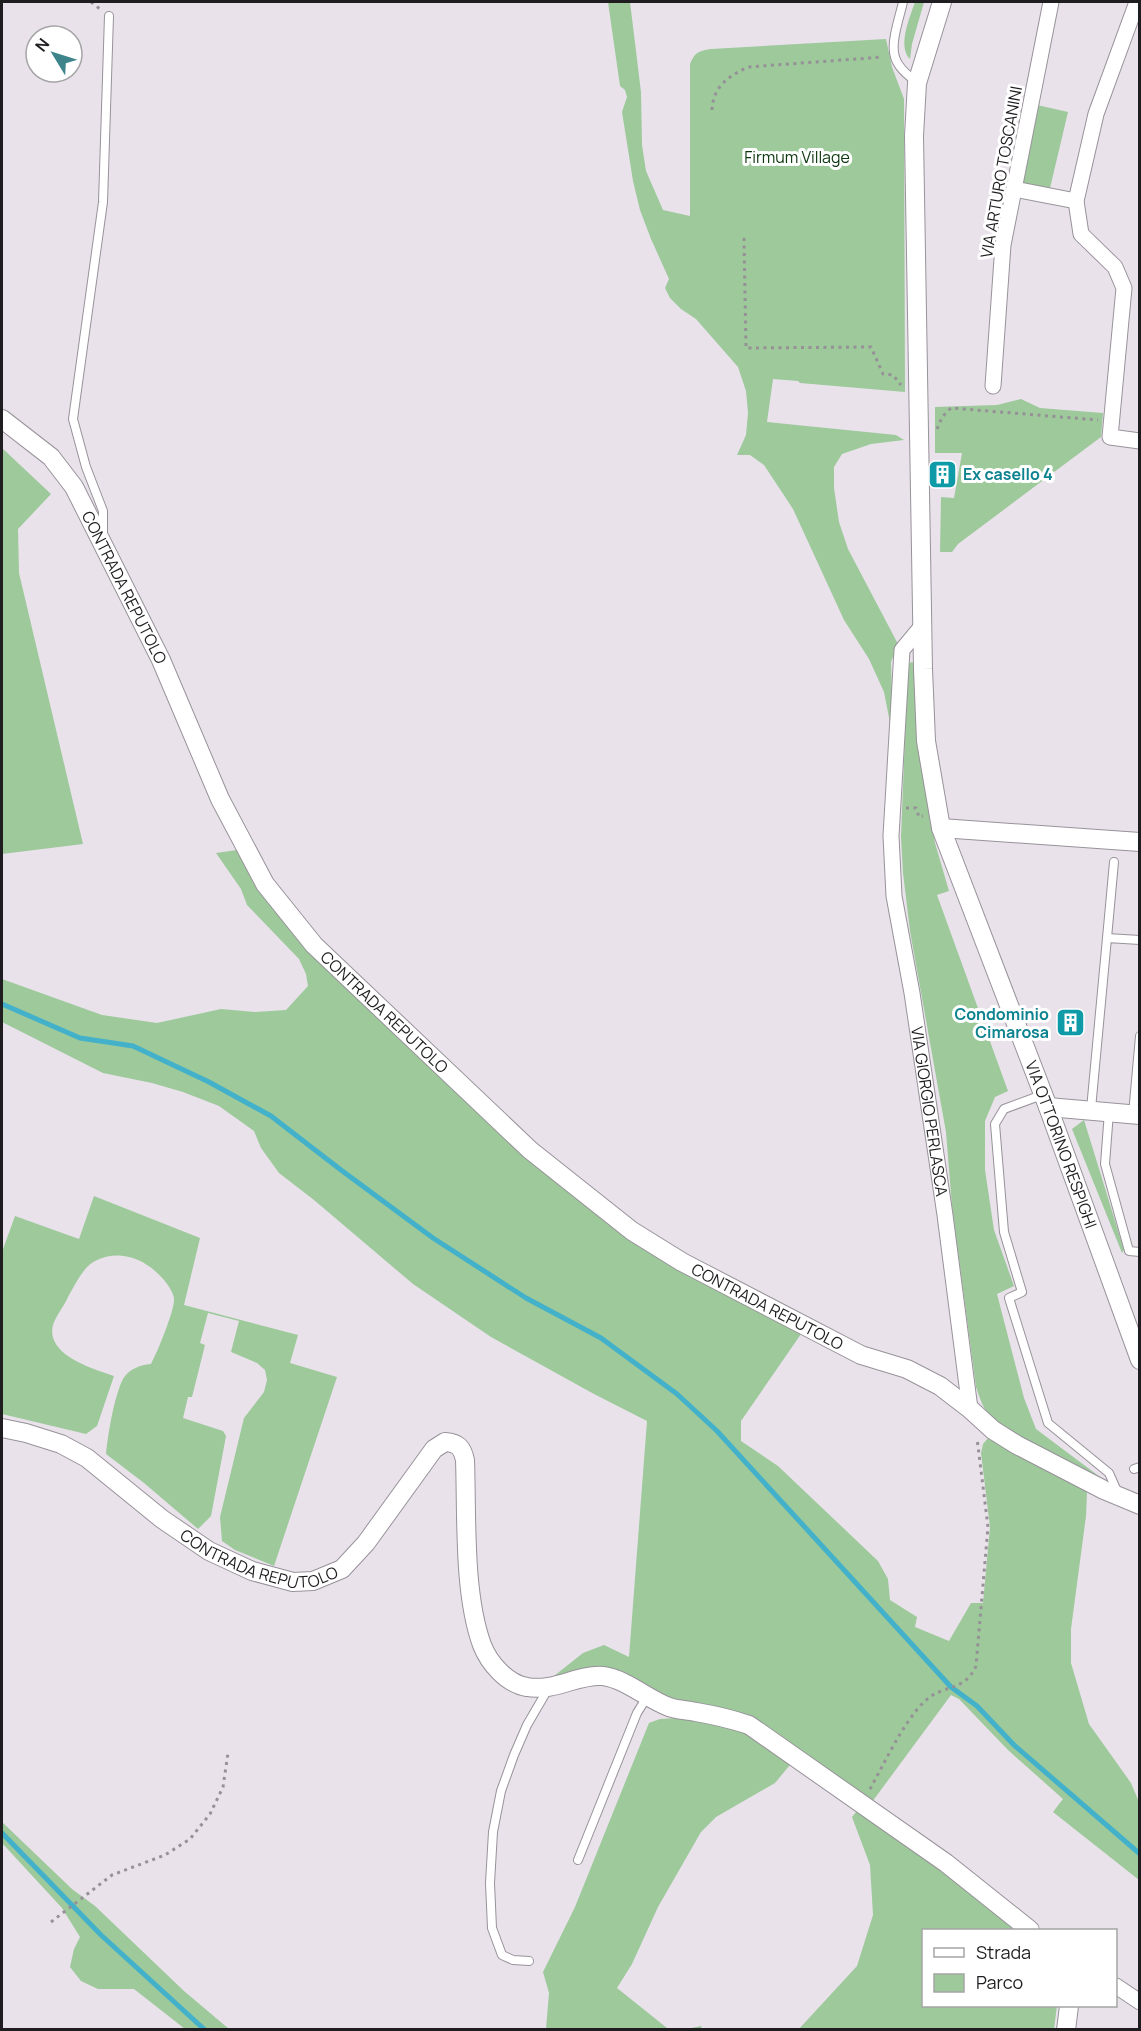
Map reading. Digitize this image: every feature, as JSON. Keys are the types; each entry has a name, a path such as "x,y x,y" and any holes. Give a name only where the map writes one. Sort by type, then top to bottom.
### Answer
{"street":[{"name":"VIA OTTORINO RESPIGHI","path":"942,2 917,83 914,136 926,741 939,821 1046,1101 1140,1360"},
{"name":"VIA ARTURO TOSCANINI","path":"993,386 1003,245 1051,2"},
{"path":"1137,2 1096,114 1076,201 1081,234 1114,267 1124,288 1110,437 1140,441"},
{"path":"1014,189 1076,201"},
{"name":"CONTRADA REPUTOLO","path":"2,419 51,456 74,487 162,660 220,799 265,884 314,945 530,1150 632,1231 682,1262 861,1355 907,1369 940,1386 974,1411"},
{"name":"VIA GIORGIO PERLASCA","path":"922,626 902,650 891,836 894,896 914,1004 974,1411"},
{"path":"939,821 1140,842"},
{"path":"1046,1101 1100,1112 1136,1115"},
{"path":"974,1411 993,1430 1017,1445 1140,1506"},
{"name":"CONTRADA REPUTOLO","path":"2,1428 61,1444 87,1458 162,1519 209,1551 252,1571 293,1582 313,1581 342,1569 366,1543 434,1449 445,1442 455,1443 462,1449 465,1460 468,1558 474,1614 483,1647 496,1668 511,1681 526,1687 548,1688 604,1676 671,1708 729,1718 749,1725 946,1863 1029,1929"},
{"path":"1117,1987 1140,2002"},
{"path":"1066,2030 1070,2007"}],"lane":[{"path":"903,2 896,29 894,56 902,70 917,83"},
{"path":"103,542 103,511 86,467 73,419 103,202 109,16"},
{"path":"1114,862 1107,938 1100,1112 1105,1164 1129,1251 1140,1252"},
{"path":"1107,938 1140,940"},
{"path":"1136,1115 1140,1036"},
{"path":"1046,1101 1004,1109 995,1124 1004,1232 1022,1292 1009,1298 1048,1424 1109,1473 1119,1496"},
{"path":"529,1961 513,1960 502,1955 492,1928 490,1883 493,1832 501,1791 514,1755 527,1725 548,1688"},
{"path":"578,1860 637,1713 647,1697"}],"path":[{"path":"712,110 718,87 730,76 748,67 894,56"},
{"path":"744,238 746,348 871,347 883,374 893,375 906,392"},
{"path":"936,430 942,417 951,408 1111,422"},
{"path":"892,809 916,808 919,817 939,821"},
{"path":"862,1804 917,1710 933,1694 965,1682 976,1666 988,1527 974,1411"},
{"path":"51,1922 112,1875 165,1855 190,1839 210,1814 223,1787 228,1753"}],"green space":[{"name":"Firmum Village","path":"608,2 630,2 641,92 642,145 646,171 663,210 690,216 690,64 700,51 886,39 892,67 904,99 905,392 773,379 767,422 896,435 904,440 871,444 842,454 834,467 834,488 839,522 848,549 898,644 891,662 893,738 884,692 869,659 844,620 793,509 764,465 750,455 737,455 746,435 748,413 746,391 738,367 696,319 670,298 665,288 669,279 640,210 633,181 622,112 627,97 625,90 620,86"},
{"path":"915,2 924,2 910,59 906,53 905,39"},
{"path":"1037,105 1068,112 1050,188 1020,183"},
{"path":"1021,399 1040,408 1103,413 1101,437 958,544 952,552 940,552 941,497 954,498 962,453 935,453 935,407 997,405"},
{"path":"2,448 51,494 18,529 19,573 83,844 2,854"},
{"path":"911,662 914,663 920,758 935,843 949,891 937,895 1008,1091 995,1097 985,1121 985,1170 994,1230 1014,1286 997,1294 1024,1398 1036,1429 1104,1480 1040,1449 1008,1430 985,1409 976,1387 952,1206 946,1132 910,931 903,873 901,837 908,666"},
{"path":"237,850 500,1132 801,1334 741,1421 741,1441 778,1466 878,1561 888,1579 890,1600 917,1617 915,1627 949,1641 971,1603 983,1603 990,1527 981,1453 983,1444 989,1437 1082,1484 1087,1493 1086,1516 1071,1629 1071,1663 1089,1724 1131,1783 1139,1802 1139,1880 1053,1812 1063,1799 1008,1750 959,1699 951,1695 872,1802 741,1713 684,1703 646,1687 615,1669 600,1667 581,1670 538,1682 554,1676 583,1653 604,1645 629,1657 647,1421 491,1337 413,1284 279,1173 261,1148 254,1131 219,1106 152,1083 103,1073 2,1022 2,979 102,1015 157,1023 221,1009 255,1012 286,1010 308,986 306,974 299,959 247,905 241,889 216,853"},
{"path":"1084,1120 1124,1250 1122,1253 1072,1129"},
{"path":"94,1196 200,1238 184,1305 298,1335 290,1363 337,1377 274,1566 235,1550 222,1541 220,1517 244,1418 264,1392 267,1380 265,1370 257,1363 231,1352 239,1321 208,1313 200,1343 205,1345 192,1397 188,1397 183,1418 223,1431 226,1436 211,1516 198,1529 106,1454 114,1405 123,1379 135,1368 151,1364 173,1306 173,1295 167,1284 142,1262 124,1256 105,1257 95,1261 80,1277 53,1325 56,1345 64,1352 84,1365 114,1376 97,1426 86,1434 2,1414 2,1252 15,1216 79,1239"},
{"path":"695,1717 729,1721 794,1760 775,1783 716,1817 701,1832 658,1907 632,1964 617,1988 667,2028 687,2029 546,2029 549,1993 543,1972 575,1907 649,1723 660,1719"},
{"path":"857,1811 946,1869 1021,1929 922,1929 922,2007 1057,2007 1054,2029 798,2030 857,1966 873,1915 870,1865 852,1817"},
{"path":"2,1822 72,1889 95,1906 184,1991 229,2029 185,2029 134,1989 98,1989 81,1981 70,1967 74,1949 80,1937 62,1908 2,1843"}],"waterway":[{"path":"2,1004 80,1038 133,1046 209,1082 271,1116 433,1238 526,1298 601,1338 677,1394 717,1431 951,1687 977,1706 1014,1745 1140,1854"},
{"path":"2,1833 101,1935 205,2030"}],"place":[{"name":"Ex casello 4","path":"942,474"},
{"name":"Condominio Cimarosa","path":"1070,1023"}]}
